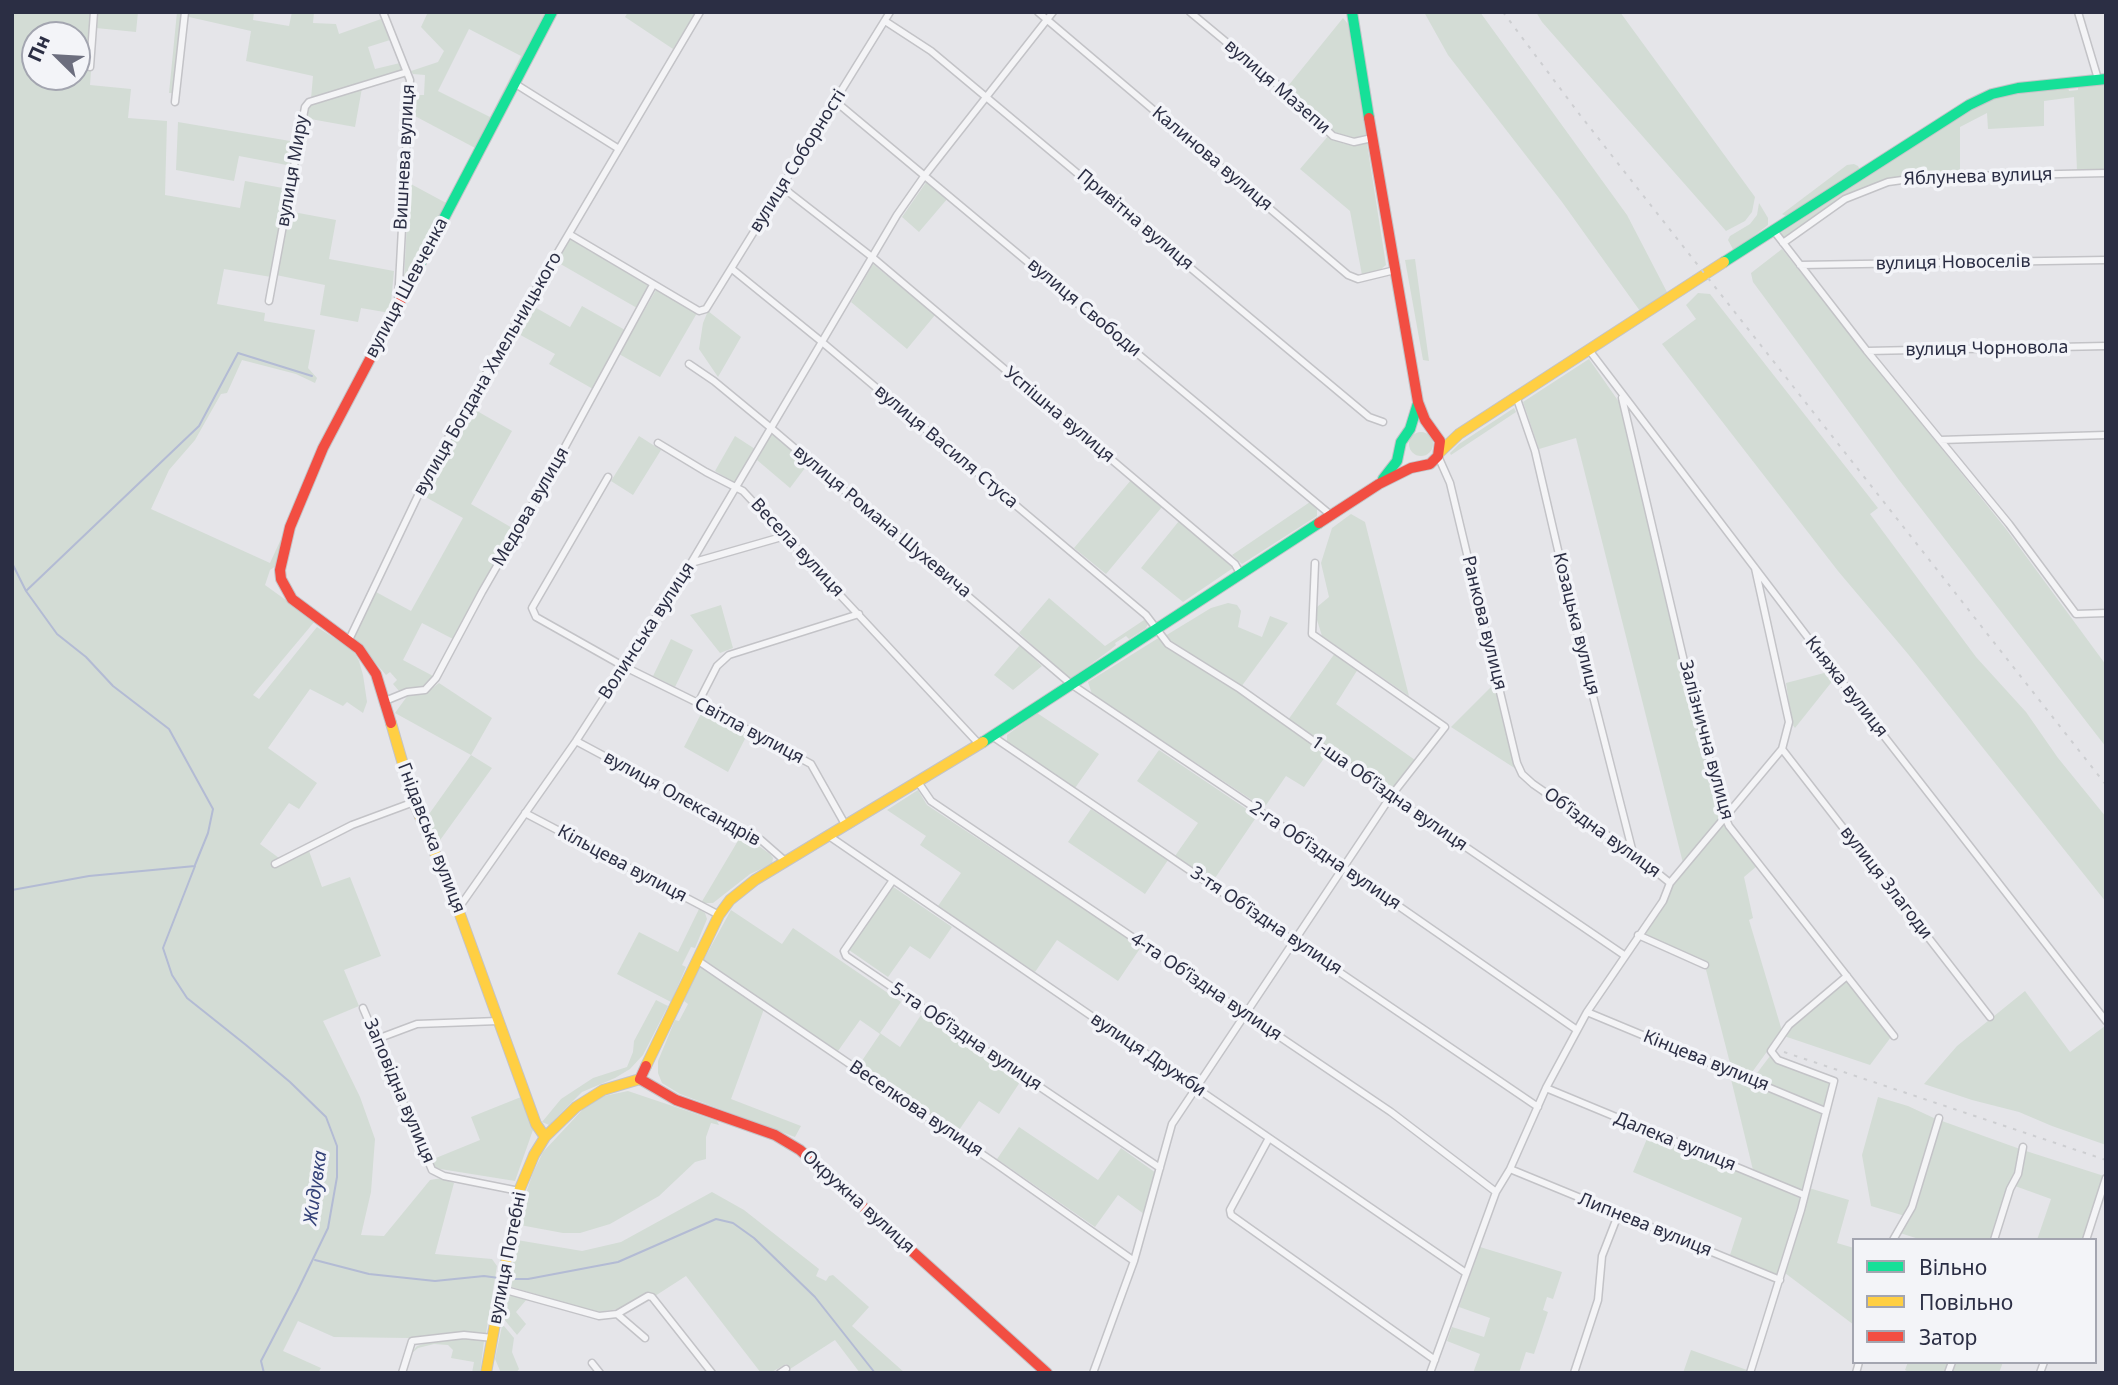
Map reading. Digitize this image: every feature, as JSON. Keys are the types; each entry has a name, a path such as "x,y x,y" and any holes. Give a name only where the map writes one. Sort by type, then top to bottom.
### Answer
{"street":[{"path":"91,53 94,12"},
{"path":"175,102 185,12"},
{"name":"Вишнева вулиця","path":"383,12 411,80 398,307"},
{"name":"вулиця Шевченка","path":"280,570 290,527 323,448 552,12"},
{"name":"вулиця Богдана Хмельницького","path":"348,642 435,460 700,12"},
{"name":"вулиця Соборності","path":"653,285 699,311 705,309 890,12"},
{"name":"Калинова вулиця","path":"1038,12 1348,275 1359,279 1395,270"},
{"name":"Волинська вулиця","path":"458,909 576,741 691,563 897,215 925,175 1053,12"},
{"name":"вулиця Мазепи","path":"1190,12 1284,90 1333,136 1354,142 1372,138"},
{"path":"1352,12 1418,402 1425,420 1440,441 1432,459"},
{"path":"640,1079 719,915 730,900 785,861 992,736 1379,484 1432,459 1459,435 1516,396 1969,104 1992,94 2018,88 2102,79 2078,12"},
{"name":"Привітна вулиця","path":"885,21 931,51 1369,417 1383,422"},
{"name":"вулиця Миру","path":"269,301 305,107 309,102 407,72"},
{"path":"514,83 619,149"},
{"name":"вулиця Свободи","path":"835,101 1332,516"},
{"name":"Яблунева вулиця","path":"1783,243 1845,199 1888,182 1924,177 2106,173"},
{"name":"Успішна вулиця","path":"782,187 872,257 1235,564 1241,575"},
{"path":"1774,231 1867,351 2009,524 2076,614 2106,613"},
{"path":"569,234 653,285"},
{"name":"вулиця Новоселів","path":"1800,265 2106,260"},
{"name":"вулиця Василя Стуса","path":"732,269 1146,615 1157,629"},
{"name":"Медова вулиця","path":"385,701 407,692 425,690 436,678 653,285"},
{"name":"вулиця Чорновола","path":"1867,351 2106,346"},
{"name":"Княжа вулиця","path":"1589,350 2106,1021"},
{"name":"вулиця Романа Шухевича","path":"689,364 771,428 1071,684"},
{"name":"Залізнична вулиця","path":"1621,394 1690,687 1725,817 1729,826 1894,1036"},
{"name":"Козацька вулиця","path":"1516,396 1535,451 1581,649 1633,853"},
{"path":"1379,484 1397,461 1403,437 1410,429 1418,402"},
{"path":"1410,429 1420,426 1459,435"},
{"path":"1940,440 2106,435"},
{"name":"Весела вулиця","path":"658,443 743,491 979,744"},
{"path":"1401,447 1408,461 1432,459"},
{"name":"Ранкова вулиця","path":"1432,459 1450,483 1517,763"},
{"name":"Світла вулиця","path":"608,477 532,607 536,617 623,666 811,764 846,826"},
{"path":"691,563 785,536"},
{"path":"1093,1373 1134,1261 1172,1124 1391,796 1446,727 1312,634 1315,563"},
{"path":"1430,1373 1496,1192 1510,1169 1546,1088 1587,1012 1663,901 1670,883 1782,749 1789,722 1755,568"},
{"name":"Гнідавська вулиця","path":"280,570 281,579 292,599 359,649 376,674 414,802 458,909 536,1124 545,1137"},
{"name":"Весела вулиця","path":"698,703 718,666 729,655 859,614"},
{"name":"1-ша Обʼїздна вулиця","path":"1157,629 1168,644 1240,690 1624,955"},
{"name":"2-га Обʼїздна вулиця","path":"1071,684 1344,868 1577,1030"},
{"name":"3-тя Обʼїздна вулиця","path":"992,736 1538,1107"},
{"name":"вулиця Олександрів","path":"576,741 761,840 785,861"},
{"name":"вулиця Злагоди","path":"1782,749 1990,1017"},
{"name":"Обʼїздна вулиця","path":"1517,763 1522,774 1533,784 1633,853 1670,883"},
{"name":"4-та Обʼїздна вулиця","path":"918,782 931,801 1391,1112 1496,1192"},
{"path":"275,864 352,825 414,802"},
{"name":"Кільцева вулиця","path":"525,813 719,915"},
{"name":"вулиця Дружби","path":"829,836 1466,1273"},
{"name":"5-та Обʼїздна вулиця","path":"893,880 844,951 846,956 1160,1168"},
{"path":"1638,935 1705,965"},
{"name":"Веселкова вулиця","path":"697,960 1134,1261"},
{"path":"1750,1370 1780,1280 1834,1081 1778,1060 1771,1051 1789,1025 1847,976"},
{"name":"Заповідна вулиця","path":"363,1008 432,1170 444,1176 519,1191"},
{"name":"Кінцева вулиця","path":"1587,1012 1825,1111"},
{"path":"377,1039 417,1024 498,1021"},
{"name":"вулиця Потебні","path":"489,1370 519,1191 527,1170 545,1137 576,1107 603,1090 640,1079"},
{"name":"Окружна вулиця","path":"640,1079 677,1100 750,1126 800,1150 1047,1373"},
{"name":"Далека вулиця","path":"1546,1088 1804,1195"},
{"path":"1894,1238 1908,1218 1940,1118"},
{"path":"1269,1138 1230,1210 1231,1215 1435,1360"},
{"path":"1995,1238 2010,1189 2018,1174 2023,1147"},
{"name":"Липнева вулиця","path":"1510,1169 1780,1280"},
{"path":"2087,1238 2106,1178"},
{"path":"1574,1373 1596,1309 1602,1256 1618,1215"},
{"path":"502,1286 599,1316 617,1314 648,1296 652,1297 712,1373"},
{"path":"617,1314 645,1338"},
{"path":"402,1373 412,1341 464,1335 493,1338"},
{"path":"592,1363 600,1373"}],"shaded area":[{"path":"12,12 91,12 90,21 21,21 21,91 91,91 91,85 131,89 128,118 167,121 165,195 240,208 245,181 288,189 271,277 224,269 217,304 265,313 264,321 315,330 308,368 317,378 315,383 296,374 242,360 227,393 221,394 195,440 169,470 151,509 270,563 287,526 276,566 270,570 265,585 315,621 253,695 259,699 317,627 353,650 359,661 367,702 363,713 347,702 343,706 310,689 268,748 317,783 299,809 289,803 260,844 279,858 272,863 275,868 309,851 322,887 350,877 381,956 344,970 359,1006 323,1021 360,1097 375,1139 371,1192 361,1235 384,1236 430,1180 442,1178 454,1183 435,1254 492,1259 497,1266 486,1333 464,1332 408,1338 334,1337 298,1321 283,1351 321,1368 318,1373 12,1373"},
{"path":"97,12 138,12 136,32 96,28"},
{"path":"177,12 182,12 174,93 169,93"},
{"path":"189,12 254,12 253,20 289,26 292,12 314,12 313,23 336,24 339,34 381,19 390,40 368,47 375,69 400,63 403,71 311,99 313,76 246,61 251,31 189,17"},
{"path":"428,12 548,12 477,149 413,115 414,95 424,95 425,75 413,74 411,71 438,62 444,51 421,27","holes":["469,29 521,56 490,117 438,91"]},
{"path":"628,12 696,12 673,49 625,17"},
{"path":"1424,12 1480,12 1627,215 1668,294 1640,311 1562,202 1448,55"},
{"path":"1536,12 1620,12 1755,197 1752,212 1745,221 1726,231"},
{"path":"1343,18 1348,24 1366,135 1353,138 1334,132 1300,101 1288,86"},
{"path":"2106,84 2106,170 2077,171 2074,97 2044,101 2044,126 1988,129 1987,113 1960,127 1960,173 1905,176 1877,183 1844,197 1783,239 1779,234 1993,98 2019,92 2068,87 2069,91 2078,90 2078,86"},
{"path":"362,88 355,127 305,118 307,108 311,104"},
{"path":"178,122 296,142 292,166 239,156 234,181 176,170"},
{"path":"1329,135 1345,144 1367,144 1386,265 1380,270 1362,275 1350,211 1300,169"},
{"path":"1854,164 1860,170 1788,217 1782,214 1847,165"},
{"path":"927,181 948,198 919,232 902,217"},
{"path":"409,183 448,204 406,281 404,280"},
{"path":"1759,203 1768,218 1768,225 1734,251 1728,240 1730,236 1750,224 1757,215"},
{"path":"288,211 336,220 329,259 394,271 390,313 361,308 358,322 320,315 325,285 276,275"},
{"path":"570,239 649,286 637,308 557,262"},
{"path":"1782,249 2006,529 2106,665 2106,747 1899,480 1753,282 1751,273"},
{"path":"1415,259 1429,361 1423,360 1405,260"},
{"path":"873,264 935,315 907,349 851,302"},
{"path":"656,290 697,313 660,377 619,354"},
{"path":"1698,293 1710,294 1878,508 1870,514 1976,657 2026,712 2058,758 2106,817 2106,902 1908,654 1838,571 1662,344 1696,319 1686,305"},
{"path":"531,305 570,327 582,306 625,330 593,389 549,364 555,354 515,332"},
{"path":"708,311 741,337 718,377 699,349"},
{"path":"1589,359 1619,402 1687,687 1721,816 1683,863 1576,438 1539,449 1523,402"},
{"path":"470,407 512,431 471,504 514,529 453,639 422,623 403,660 433,676 423,687 399,691 393,684 397,680 390,672 386,675 354,638 376,592 411,611 463,518 422,495"},
{"path":"1514,408 1516,412 1451,455 1459,444"},
{"path":"1421,432 1432,439 1433,444 1426,455 1421,456 1410,449 1409,444 1416,433"},
{"path":"772,433 808,464 790,488 757,460"},
{"path":"639,436 661,450 633,495 611,481"},
{"path":"735,436 755,449 735,483 715,471"},
{"path":"1131,480 1162,507 1106,574 1074,548"},
{"path":"1310,502 1317,509 1317,516 1242,564 1232,555"},
{"path":"1351,514 1365,522 1409,696 1322,636 1317,620 1317,607 1329,597 1321,563 1332,528"},
{"path":"1179,521 1233,568 1183,602 1141,568"},
{"path":"1049,598 1105,646 1144,620 1148,624 1129,639 1126,636 1115,643 1110,650 1072,678 1067,677 1019,633"},
{"path":"1228,603 1237,605 1241,611 1238,627 1262,637 1270,616 1288,623 1241,687 1170,642 1165,636 1211,608"},
{"path":"721,605 733,648 720,653 690,615"},
{"path":"1160,637 1327,754 1304,787 1286,776 1264,808 1092,694 1088,682"},
{"path":"671,639 693,650 675,687 653,676"},
{"path":"1020,645 1042,666 1013,690 994,675"},
{"path":"1335,653 1358,669 1336,704 1415,760 1391,792 1288,720"},
{"path":"1828,672 1834,679 1795,728 1792,724 1786,683"},
{"path":"1496,682 1514,763 1516,769 1451,727"},
{"path":"439,683 492,718 471,755 395,713 408,695 426,693"},
{"path":"702,712 747,735 728,772 684,747"},
{"path":"1037,713 1099,754 1075,788 1007,742 1007,735"},
{"path":"1159,750 1257,816 1213,881 1175,856 1198,823 1137,781"},
{"path":"471,755 492,768 438,843 427,817"},
{"path":"918,790 927,805 1141,947 1118,981 1057,940 1035,972 938,906 961,873 920,845 926,836 887,810"},
{"path":"1091,809 1168,860 1145,894 1068,842"},
{"path":"1724,823 1757,866 1744,877 1753,918 1749,920 1782,1031 1750,1075 1731,1067 1704,962 1643,935 1666,903 1673,885"},
{"path":"742,834 770,854 773,858 772,864 750,874 713,903 701,903"},
{"path":"892,886 952,927 930,959 910,946 888,977 849,950"},
{"path":"699,909 705,913 707,919 695,948 691,947 682,965 686,967 671,1002 617,974 639,932 678,952"},
{"path":"731,910 782,944 793,928 901,1002 880,1033 900,1047 921,1015 1020,1082 999,1114 979,1101 957,1133 859,1065 880,1034 860,1020 838,1051 703,961"},
{"path":"700,966 764,1009 731,1099 801,1126 795,1137 680,1094 662,1083 658,1073 658,1061 675,1020 679,1021 688,1004 684,1001"},
{"path":"1846,980 1891,1037 1870,1065 1784,1036 1791,1026"},
{"path":"2025,991 2070,1052 2106,1027 2106,1145 2019,1112 1924,1084 1957,1046"},
{"path":"656,1000 668,1006 643,1055 630,1069 582,1092 549,1125 542,1122 561,1099 593,1078 627,1067 634,1041"},
{"path":"1770,1056 1776,1063 1831,1082 1823,1107 1754,1077"},
{"path":"1730,1075 1822,1112 1802,1190 1753,1170"},
{"path":"628,1091 717,1121 719,1125 711,1123 706,1137 706,1159 695,1162 659,1196 610,1224 580,1233 563,1233 520,1225 527,1190 543,1152 585,1107 604,1096"},
{"path":"521,1097 533,1130 515,1181 434,1168 431,1160 480,1140 471,1117"},
{"path":"1878,1097 1908,1106 1936,1119 1905,1216 1871,1206 1862,1155"},
{"path":"1942,1121 2020,1149 2016,1173 2007,1188 1992,1238 1916,1238 1900,1233 1915,1208"},
{"path":"1019,1127 1098,1180 1121,1148 1156,1173 1144,1214 1118,1195 1095,1227 997,1159"},
{"path":"1649,1134 1800,1198 1778,1275 1730,1255 1742,1218 1633,1172"},
{"path":"2026,1151 2104,1176 2084,1238 2038,1238 2051,1199 2015,1186 2021,1175"},
{"path":"1809,1188 1849,1200 1837,1243 1852,1247 1852,1323 1785,1273"},
{"path":"712,1192 744,1210 819,1269 816,1276 826,1281 833,1275 869,1307 852,1326 905,1373 860,1373 835,1340 790,1369 786,1364 770,1373 761,1373 686,1276 655,1296 649,1293 619,1309 597,1312 508,1286 517,1240 582,1251 621,1242"},
{"path":"1480,1247 1562,1272 1553,1299 1547,1297 1543,1310 1548,1312 1534,1354 1526,1352 1519,1373 1473,1373 1480,1354 1447,1341 1452,1327 1484,1337 1490,1318 1459,1307"},
{"path":"514,1295 527,1299 516,1312 526,1324 517,1335 503,1318 507,1297"},
{"path":"502,1326 514,1338 512,1352 519,1369 516,1373 501,1373 495,1359"},
{"path":"464,1338 484,1341 480,1373 472,1373 474,1362 451,1358 453,1350 448,1345 434,1344 418,1348 412,1353 407,1366 411,1353 417,1346"},
{"path":"1691,1350 1747,1370 1746,1373 1683,1373"},
{"path":"1907,1364 1948,1364 1945,1373 1911,1373 1905,1370"},
{"path":"1954,1364 2002,1364 1999,1373 1951,1373"}],"waterway":[{"path":"26,591 199,426 238,353 312,376"},
{"path":"12,563 26,591 57,634 86,657 113,686 169,729 213,809 208,833 195,865"},
{"name":"Жидувка","path":"12,890 89,876 195,866 163,948 172,975 187,998 290,1082 326,1117 337,1146 337,1177 328,1228 261,1361 264,1373"},
{"name":"Жидувка","path":"508,1279 528,1279 618,1262 716,1219 733,1223 754,1238 815,1297 875,1373"},
{"name":"Жидувка","path":"315,1260 369,1274 435,1281 484,1276 499,1278"}],"railway":[{"path":"1503,12 1580,115 2106,785"},
{"path":"1784,1052 2106,1160"}],"traffic: fast":[{"path":"420,264 552,12"},
{"path":"1352,12 1369,118"},
{"path":"1724,262 1969,105 1992,94 2018,88 2106,79"},
{"path":"1383,479 1397,461 1401,442 1410,429 1418,403"},
{"path":"983,742 1319,523"}],"traffic: slow":[{"path":"1440,452 1459,434 1724,262"},
{"path":"391,723 414,802 458,909 536,1124 545,1137"},
{"path":"646,1066 719,915 730,900 755,880 983,742"},
{"path":"486,1373 519,1191 534,1155 545,1137 576,1107 603,1090 640,1079"}],"traffic: jam":[{"path":"1319,523 1379,484 1411,468 1430,464 1438,456 1440,441 1425,420 1418,402 1369,118"},
{"path":"391,723 376,674 359,649 292,599 281,579 280,570 290,527 323,448 420,264"},
{"path":"646,1066 640,1079 676,1100 775,1135 800,1150 1047,1373"}]}
